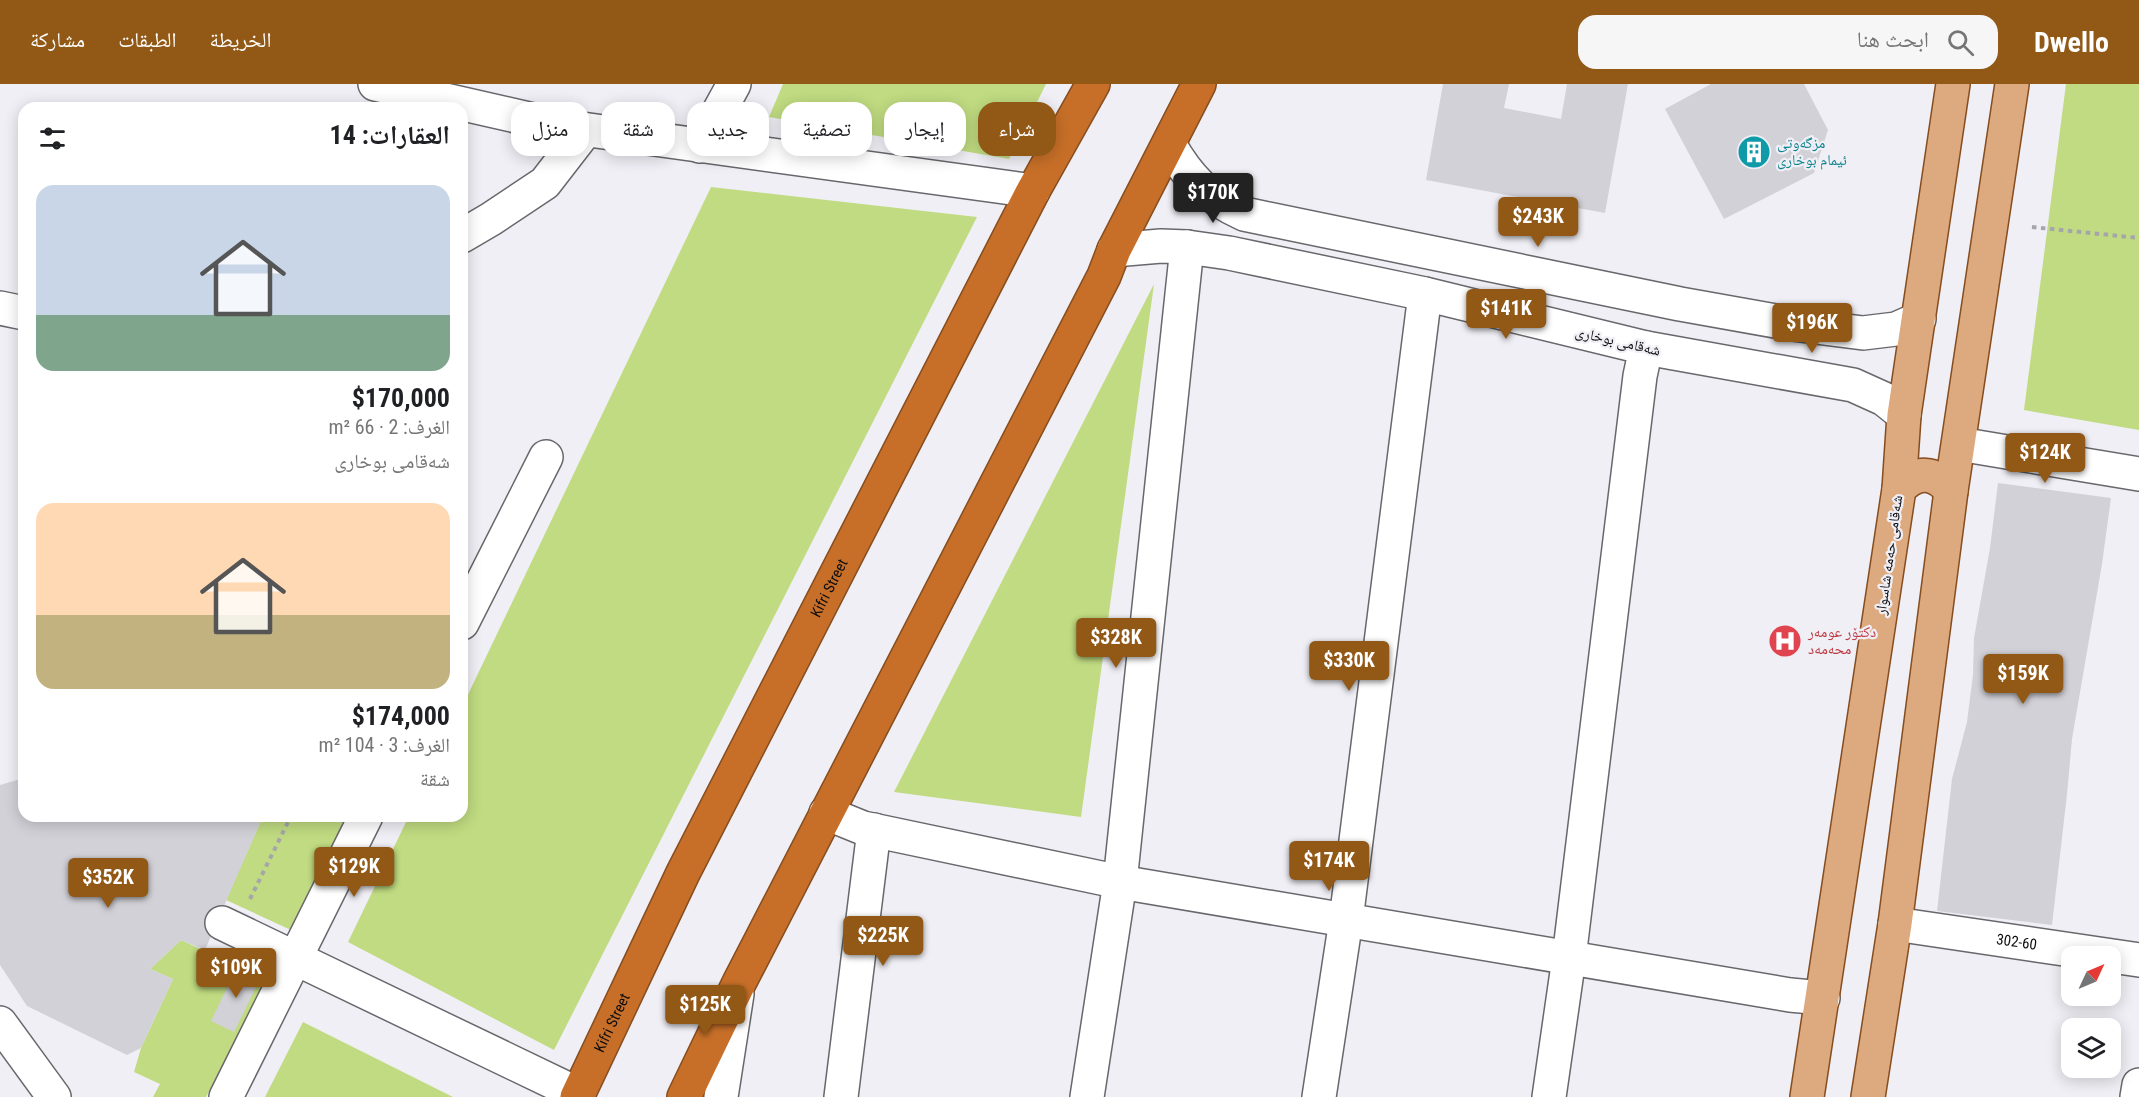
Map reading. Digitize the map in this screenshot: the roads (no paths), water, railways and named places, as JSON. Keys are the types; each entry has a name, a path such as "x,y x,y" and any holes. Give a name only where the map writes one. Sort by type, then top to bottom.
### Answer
{"highway":[{"name":"Kifri Street","path":"578,1095 683,873 1032,191 1093,84"},
{"path":"684,1097 739,984 1098,287 1114,250 1199,84"}],"main road":[{"name":"شەقامی حەمە شاسوار","path":"1807,1097 1899,489 1904,415 1953,84"},
{"path":"1868,1097 1895,924 1951,491 2012,84"},
{"path":"1899,489 1908,480 1925,475 1943,481 1951,491"}],"street":[{"path":"375,84 454,102"},
{"path":"724,102 734,84"},
{"path":"468,105 511,115"},
{"path":"589,130 687,144"},
{"path":"1169,144 1194,182 1225,206 1244,214 1680,304 1792,324 1863,333 1896,329 1919,319"},
{"path":"769,155 1032,191"},
{"path":"468,232 545,183 566,156"},
{"path":"1229,253 1244,214"},
{"name":"شەقامی بوخاری","path":"1114,250 1161,246 1229,253 1425,294 1646,348 1853,385 1884,399 1904,415"},
{"path":"1087,1097 1120,882 1187,247"},
{"path":"1319,1097 1346,920 1425,294"},
{"path":"0,308 18,312"},
{"path":"1782,373 1792,324"},
{"path":"1549,1097 1569,958 1640,375 1646,348"},
{"path":"1959,444 2139,474"},
{"path":"468,611 546,457"},
{"path":"826,813 863,828 1120,882 1569,958 1823,998"},
{"path":"226,1097 363,822"},
{"path":"842,1097 874,830"},
{"name":"302-60","path":"1895,924 2139,960"},
{"path":"228,926 578,1095"},
{"path":"721,1097 739,984"},
{"path":"0,1023 54,1097"},
{"path":"2137,1097 2139,1085"}],"place":[{"name":"مزگەوتی ئیمام بوخاری","path":"1754,152"},
{"name":"دکتۆر عومەر محەمەد","path":"1785,641"}]}
